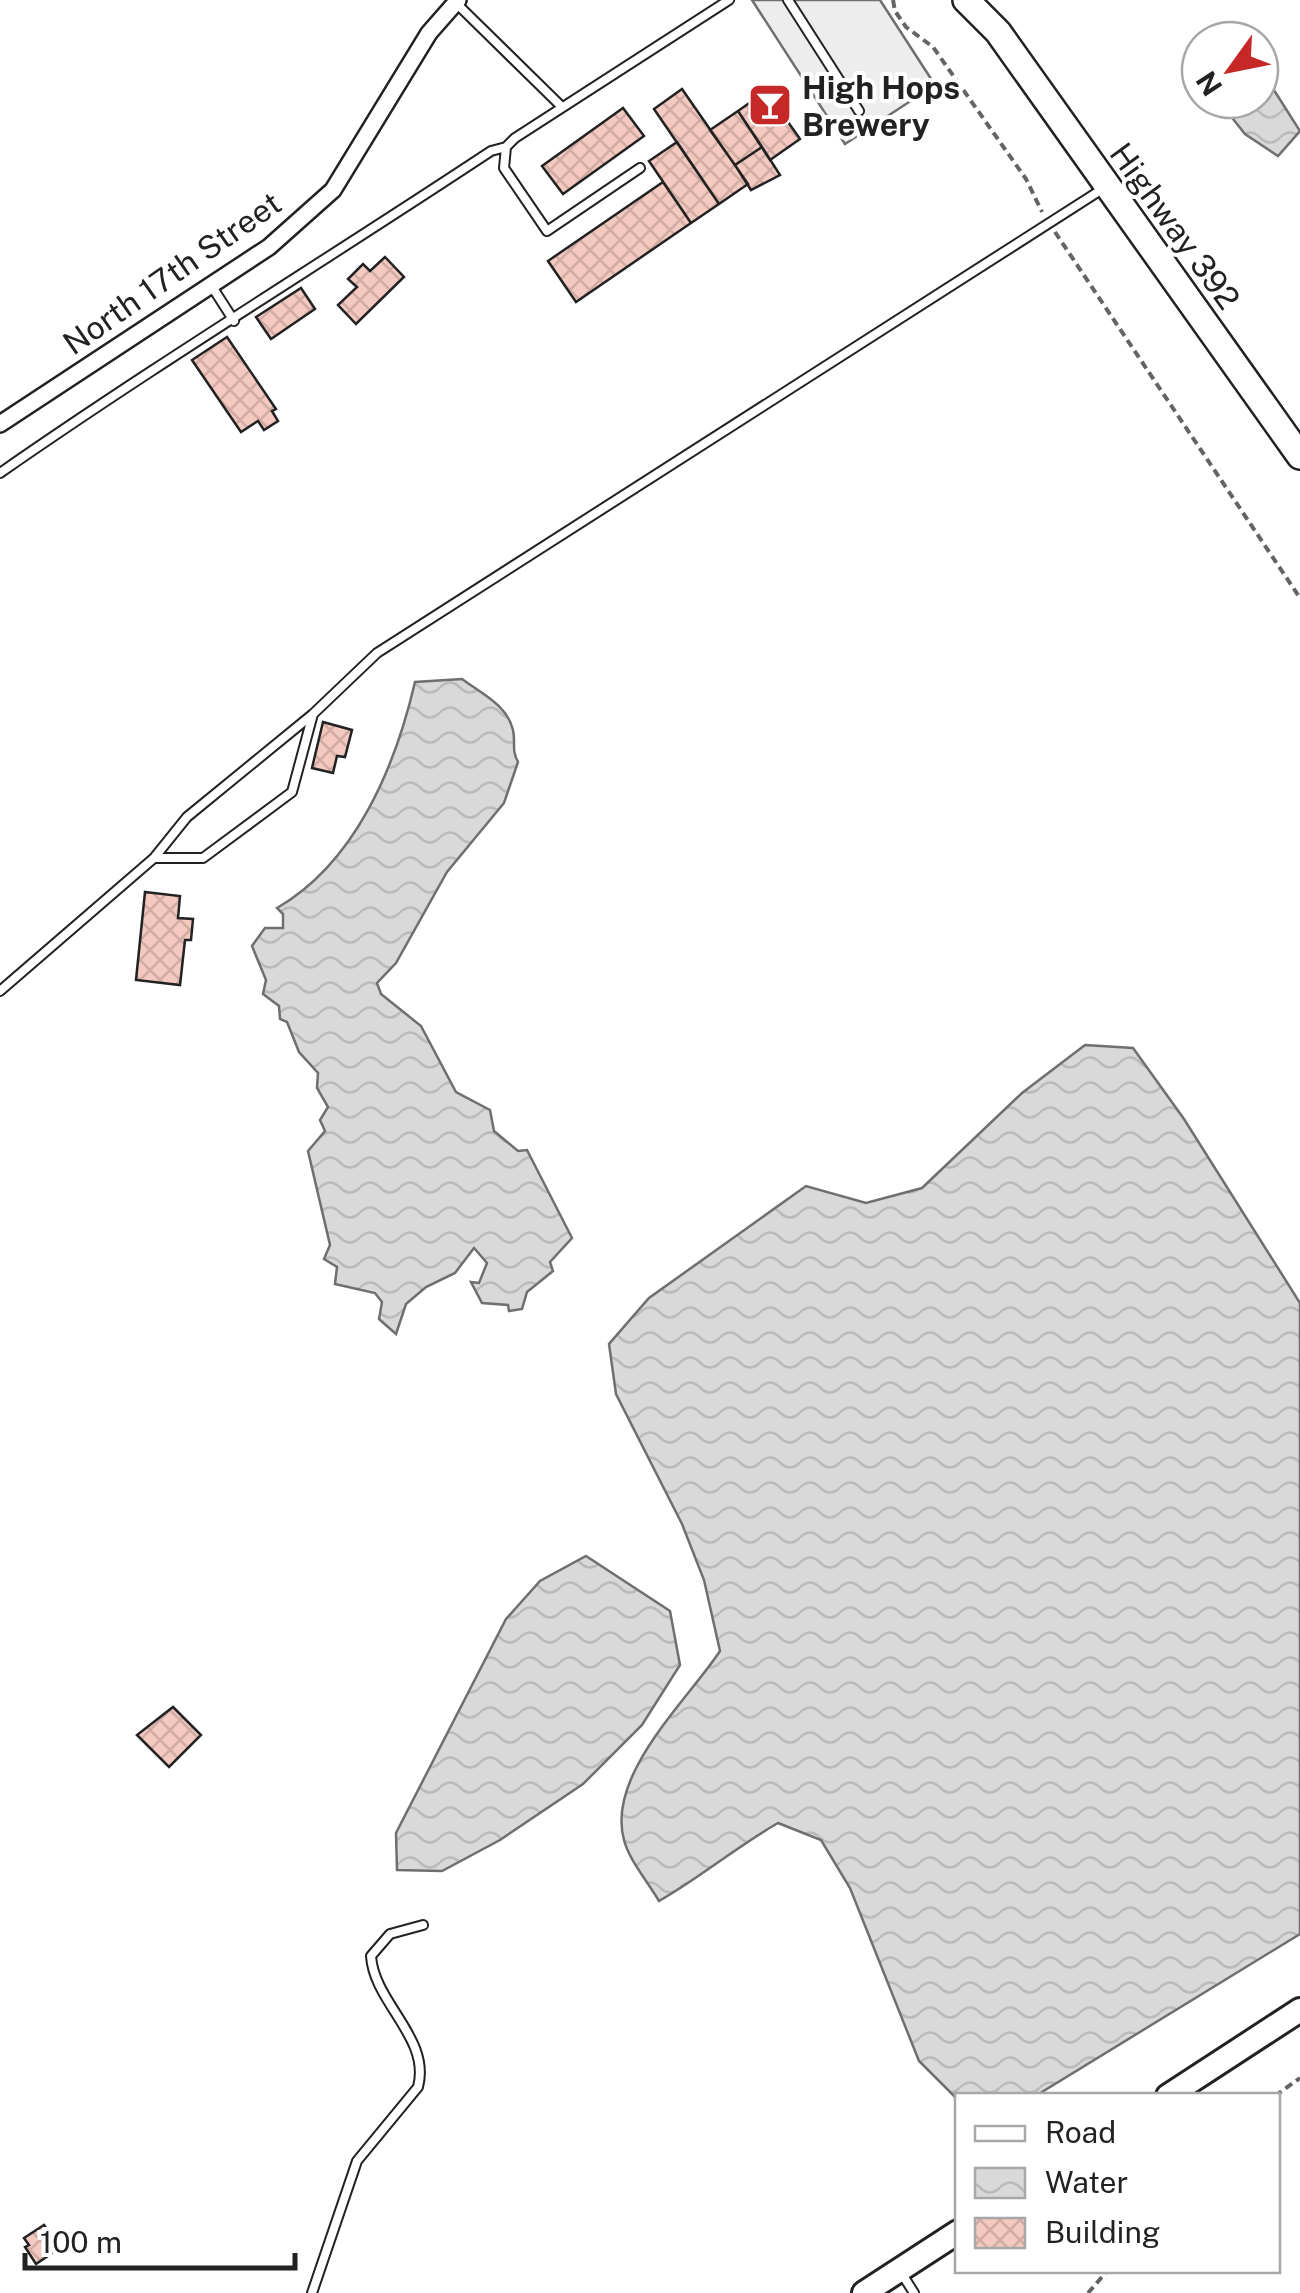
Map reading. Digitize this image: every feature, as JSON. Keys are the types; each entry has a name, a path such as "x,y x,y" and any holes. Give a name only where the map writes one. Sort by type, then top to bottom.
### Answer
{"main road":[{"name":"Highway 392","path":"966,0 998,32 1300,456"},
{"name":"Highway 392","path":"986,0 998,32"}],"street":[{"name":"North 17th Street","path":"0,424 270,247 333,190 429,33 457,2"},
{"path":"1173,2093 1300,2010"},
{"path":"864,2293 955,2234"}],"lane":[{"path":"0,473 170,357 234,321 492,150 506,147 729,0"},
{"path":"788,0 858,111"},
{"path":"457,2 562,107"},
{"path":"506,147 504,168 548,231 640,168"},
{"path":"0,991 154,858 187,816 313,714 378,652 1106,187"},
{"path":"211,285 234,321"},
{"path":"154,858 203,858 292,792 313,714"},
{"path":"312,2293 358,2161 418,2087 421,2076 415,2050 374,1974 371,1956 390,1934 422,1925"},
{"path":"899,2270 914,2293"}],"path":[{"path":"894,0 895,11 906,26 932,47 1026,178 1050,224 1300,598"},
{"path":"1279,2093 1300,2078"},
{"path":"1088,2293 1105,2273"}],"shaded area":[{"path":"752,0 880,0 935,85 845,144"}],"water":[{"path":"1280,100 1300,131 1278,156 1245,134 1234,120 1280,120"},
{"path":"462,679 493,701 510,721 518,762 504,803 447,872 396,963 377,983 381,994 421,1026 456,1092 490,1110 494,1131 518,1151 527,1150 572,1238 550,1262 553,1271 527,1292 522,1309 509,1311 508,1305 482,1303 471,1282 479,1283 487,1263 474,1248 455,1273 426,1287 406,1304 396,1334 379,1319 382,1302 375,1293 335,1284 337,1267 324,1259 330,1245 308,1151 325,1131 320,1120 328,1107 317,1088 318,1073 299,1052 287,1022 280,1019 279,1006 263,994 266,980 252,946 265,928 283,928 283,914 277,908 329,866 368,810 396,747 415,682"},
{"path":"1085,1045 1133,1048 1184,1119 1300,1303 1300,1934 1040,2093 955,2093 955,2097 919,2061 850,1888 821,1840 778,1823 659,1901 630,1855 622,1815 638,1765 720,1651 704,1580 682,1524 616,1394 609,1344 649,1298 806,1186 866,1203 922,1188 1022,1093"},
{"path":"586,1556 670,1611 680,1665 642,1725 583,1784 500,1840 442,1871 397,1870 396,1833 506,1619 540,1581"}],"building":[{"path":"682,89 748,184 719,204 654,109"},
{"path":"766,91 800,139 770,160 738,111"},
{"path":"623,108 644,136 563,194 542,166"},
{"path":"738,111 762,147 735,165 710,130"},
{"path":"677,142 719,204 691,223 649,161"},
{"path":"762,147 780,175 751,190 735,165"},
{"path":"663,182 691,223 576,302 548,261"},
{"path":"385,257 404,277 356,324 338,305 357,287 348,279 363,264 370,271"},
{"path":"301,288 315,309 271,339 256,317"},
{"path":"227,337 276,409 272,411 278,421 264,430 258,421 241,432 192,360"},
{"path":"323,722 352,730 345,757 337,756 333,773 312,768"},
{"path":"145,892 180,896 178,918 193,919 191,940 185,940 180,985 136,980"},
{"path":"173,1707 201,1735 169,1767 137,1735"},
{"path":"44,2225 60,2248 36,2264 24,2238"}],"place":[{"name":"High Hops Brewery","path":"770,105"}]}
